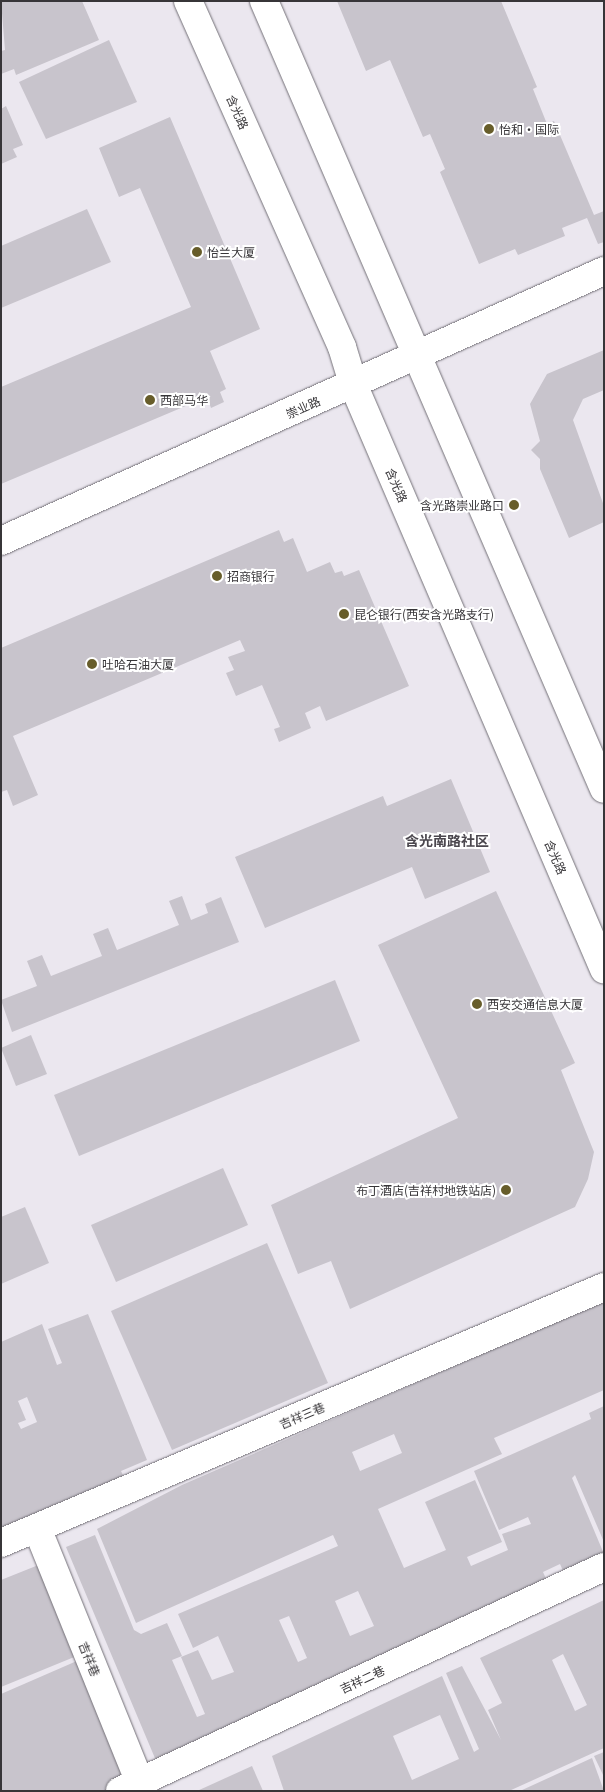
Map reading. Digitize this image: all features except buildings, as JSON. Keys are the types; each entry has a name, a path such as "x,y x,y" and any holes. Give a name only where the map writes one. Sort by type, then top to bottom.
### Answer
{"street":[{"name":"含光路","path":"188,1 342,347 353,384 604,969"},
{"path":"264,1 604,789"},
{"name":"崇业路","path":"1,541 604,271"},
{"name":"吉祥三巷","path":"1,1543 604,1287"},
{"name":"吉祥巷","path":"37,1528 135,1788"},
{"name":"吉祥二巷","path":"135,1788 604,1567"}],"place":[{"name":"怡和·国际","path":"489,129"},
{"name":"怡兰大厦","path":"197,252"},
{"name":"西部马华","path":"150,400"},
{"name":"含光路崇业路口","path":"514,505"},
{"name":"招商银行","path":"217,576"},
{"name":"昆仑银行(西安含光路支行)","path":"344,614"},
{"name":"吐哈石油大厦","path":"92,664"},
{"name":"西安交通信息大厦","path":"477,1004"},
{"name":"布丁酒店(吉祥村地铁站店)","path":"506,1190"}],"district":[{"name":"含光南路社区","path":"447,840"}]}
